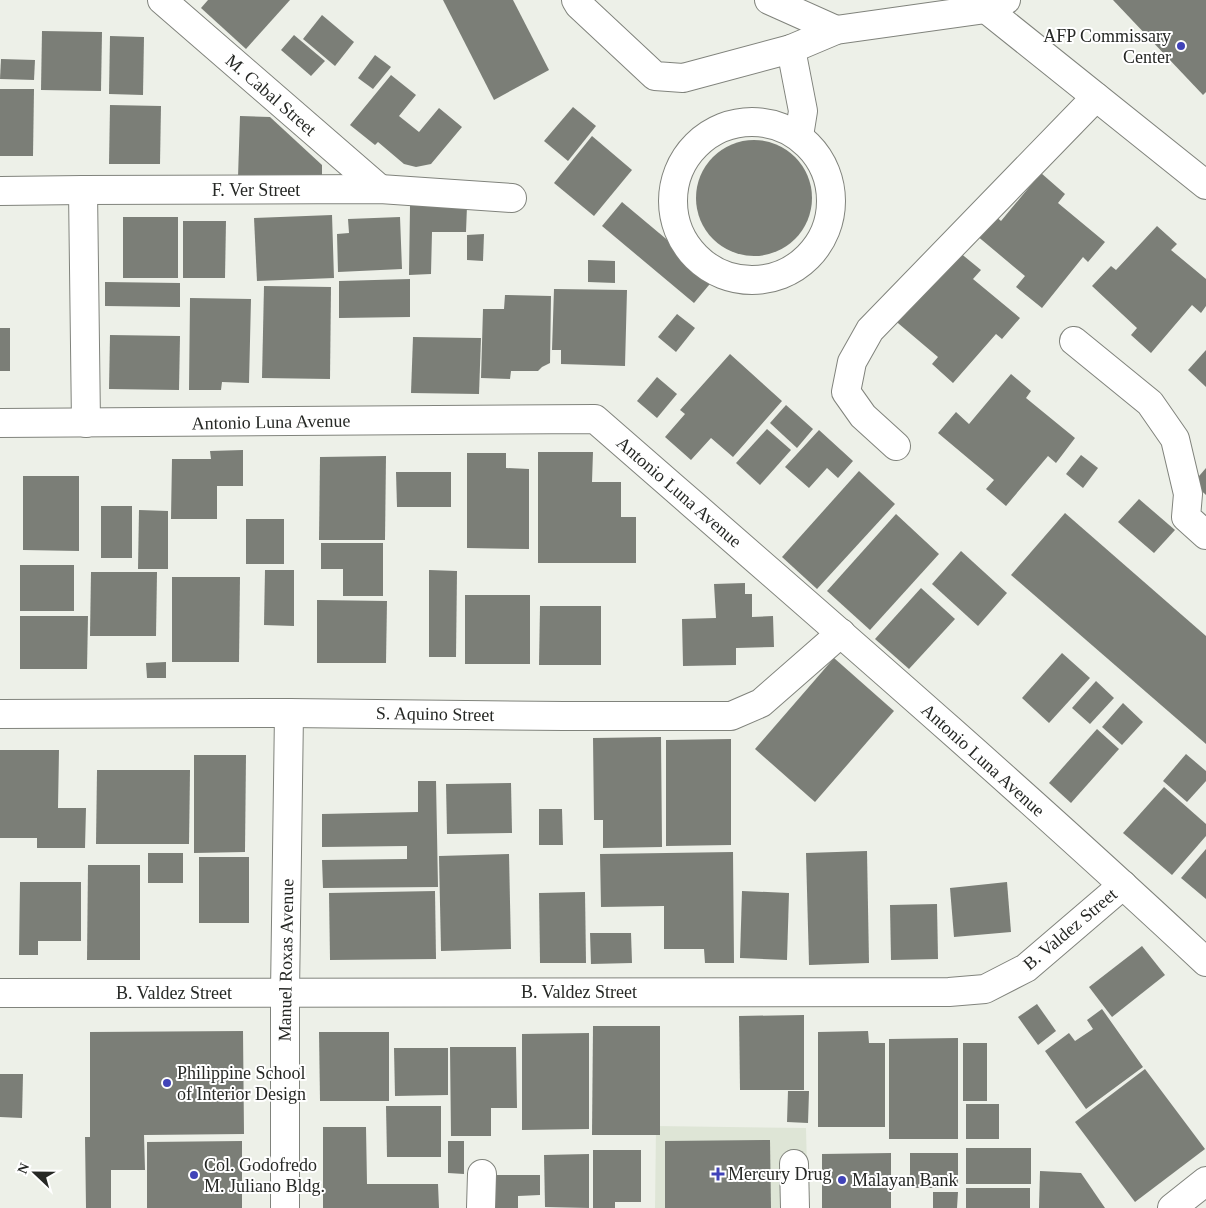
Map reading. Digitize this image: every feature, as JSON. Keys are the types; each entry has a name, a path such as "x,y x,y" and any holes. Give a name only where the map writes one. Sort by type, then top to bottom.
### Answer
{"street":[{"name":"M. Cabal Street","path":"162,0 380,190"},
{"path":"576,0 654,76 683,78 791,49 836,30 989,2 1096,97 1206,184"},
{"path":"769,0 836,30"},
{"path":"791,49 803,111 798,136"},
{"path":"896,446 863,416 846,392 852,362 870,330 1096,97"},
{"path":"744,121 763,122 782,127 798,136 813,148 823,164 830,182 832,202 829,220 822,238 811,254 796,267 780,276 761,280 742,280 723,275 706,266 692,253 682,237 675,219 673,200 676,180 683,163 694,147 708,135 725,126 744,121"},
{"path":"83,190 86,424"},
{"name":"F. Ver Street","path":"0,191 380,190 512,198"},
{"path":"1074,341 1150,403 1175,440 1188,494 1186,517 1206,535"},
{"name":"Antonio Luna Avenue","path":"0,423 86,424 595,419 841,633 1123,885 1206,962"},
{"name":"S. Aquino Street","path":"0,714 289,712 564,716 731,716 761,703 841,633"},
{"name":"Manuel Roxas Avenue","path":"285,1208 285,992 289,712"},
{"name":"B. Valdez Street","path":"0,994 949,992 985,989 1026,968 1123,885"},
{"path":"794,1164 795,1208"},
{"path":"481,1208 482,1174"},
{"path":"1172,1208 1206,1180"}],"shaded area":[{"path":"656,1126 806,1128 808,1208 655,1208"}],"building":[{"path":"208,0 290,0 246,49 201,8"},
{"path":"443,0 513,0 549,70 494,100"},
{"name":"AFP Commissary Center","path":"1113,0 1206,0 1206,92 1203,95"},
{"path":"322,15 354,42 335,66 303,39"},
{"path":"42,31 102,32 101,91 41,90"},
{"path":"294,35 325,61 311,76 281,50"},
{"path":"110,36 144,37 143,95 109,94"},
{"path":"375,55 391,67 373,89 358,78"},
{"path":"1,59 35,60 34,80 0,79"},
{"path":"391,75 416,95 399,116 419,132 439,108 462,127 431,164 416,167 404,164 378,142 375,145 350,125"},
{"path":"0,89 34,89 33,156 0,156"},
{"path":"110,105 161,106 160,164 109,164"},
{"path":"573,107 596,126 568,161 544,141"},
{"path":"240,116 270,117 322,165 322,179 238,177"},
{"path":"592,136 632,170 594,216 554,183"},
{"path":"754,140 776,145 795,157 807,176 812,198 807,220 795,239 776,251 754,256 732,251 713,239 701,220 696,198 701,176 713,157 732,145"},
{"path":"1041,173 1065,194 1058,203 1105,242 1088,262 1083,257 1042,308 1016,287 1025,276 976,235 993,214 1001,221"},
{"path":"622,202 714,279 694,303 602,226"},
{"path":"410,206 467,206 466,232 432,232 431,274 409,275"},
{"path":"332,215 334,278 257,281 254,218"},
{"path":"123,217 178,217 178,278 123,278"},
{"path":"400,217 402,269 338,272 337,234 349,233 348,219"},
{"path":"183,221 226,221 225,278 183,278"},
{"path":"1157,226 1177,244 1171,250 1206,279 1206,306 1201,313 1192,305 1151,353 1131,335 1137,328 1092,286 1111,266 1116,270"},
{"path":"484,234 483,261 467,260 467,235"},
{"path":"959,252 981,270 973,279 1020,318 1002,339 996,334 953,383 932,364 938,357 892,318 909,298 915,304"},
{"path":"588,260 615,261 615,283 588,282"},
{"path":"410,279 410,317 339,318 339,281"},
{"path":"105,282 180,283 180,307 105,306"},
{"path":"264,286 331,287 330,379 262,378"},
{"path":"554,289 627,290 625,366 561,364 561,350 552,350"},
{"path":"505,295 551,296 550,363 538,371 511,371 510,379 481,378 483,309 504,309"},
{"path":"190,298 251,299 249,383 222,382 221,390 189,390"},
{"path":"677,314 695,328 676,352 658,337"},
{"path":"0,328 10,328 10,371 0,371"},
{"path":"110,335 180,336 179,390 109,389"},
{"path":"413,337 481,338 479,394 411,393"},
{"path":"1206,350 1206,387 1188,370"},
{"path":"730,354 782,401 733,457 711,438 691,460 665,437 685,414 680,410"},
{"path":"1011,374 1031,391 1026,398 1075,438 1056,463 1048,456 1006,506 986,489 994,480 938,433 956,412 969,424"},
{"path":"657,377 677,394 657,418 637,401"},
{"path":"786,405 813,429 797,448 770,423"},
{"path":"767,429 791,450 760,485 736,463"},
{"path":"819,430 853,461 838,478 827,468 809,488 785,467"},
{"path":"243,450 243,486 217,486 217,519 171,519 172,459 211,459 210,451"},
{"path":"538,452 593,452 592,482 621,482 621,517 636,517 636,563 538,563"},
{"path":"467,453 506,453 506,468 529,469 529,549 467,548"},
{"path":"1081,455 1098,468 1083,488 1066,474"},
{"path":"386,456 385,540 319,540 320,457"},
{"path":"1206,468 1206,495 1193,483"},
{"path":"859,471 895,504 817,589 782,557"},
{"path":"396,472 451,472 451,507 397,507"},
{"path":"23,476 79,476 79,551 23,550"},
{"path":"1139,499 1175,530 1154,553 1118,522"},
{"path":"101,506 132,506 132,558 101,558"},
{"path":"139,510 168,511 168,569 138,569"},
{"path":"1065,513 1206,636 1206,744 1011,575"},
{"path":"896,514 939,554 870,630 827,591"},
{"path":"246,519 284,519 284,564 246,564"},
{"path":"321,543 383,543 383,596 343,596 343,569 321,569"},
{"path":"961,551 1007,593 978,626 932,584"},
{"path":"20,565 74,565 74,611 20,611"},
{"path":"265,570 294,570 294,626 264,625"},
{"path":"429,570 457,571 456,657 429,657"},
{"path":"91,572 157,572 156,636 90,636"},
{"path":"172,577 240,577 239,662 172,662"},
{"path":"745,583 745,594 752,594 752,617 773,616 774,647 736,648 736,665 683,666 682,619 716,618 714,584"},
{"path":"921,588 955,619 909,669 875,639"},
{"path":"465,595 530,595 530,664 465,664"},
{"path":"317,600 387,601 386,663 317,663"},
{"path":"540,606 601,606 601,665 539,665"},
{"path":"20,616 88,616 87,669 20,669"},
{"path":"1062,653 1090,678 1049,723 1022,698"},
{"path":"834,658 894,711 815,802 755,749"},
{"path":"166,662 166,678 147,678 146,663"},
{"path":"1096,681 1114,698 1090,724 1072,708"},
{"path":"1123,703 1143,722 1122,745 1102,727"},
{"path":"1097,729 1119,749 1071,803 1049,783"},
{"path":"661,737 662,847 603,848 603,820 594,820 593,738"},
{"path":"731,739 731,845 666,846 666,740"},
{"path":"0,750 59,750 58,808 86,808 85,848 37,848 37,838 0,838"},
{"path":"1186,754 1206,771 1206,781 1187,802 1163,781"},
{"path":"194,755 246,755 245,852 194,853"},
{"path":"97,770 190,770 189,844 96,844"},
{"path":"418,781 436,781 438,887 323,888 322,860 407,859 407,846 322,847 322,814 418,812"},
{"path":"511,783 512,833 447,834 446,784"},
{"path":"1164,787 1206,824 1206,836 1172,875 1123,833"},
{"path":"539,809 562,809 563,845 539,845"},
{"path":"1206,849 1206,899 1181,878"},
{"path":"867,851 869,963 809,965 806,853"},
{"path":"733,852 734,963 705,963 704,949 664,949 664,906 601,907 600,854"},
{"path":"148,853 183,853 183,883 148,883"},
{"path":"509,854 511,949 441,951 439,856"},
{"path":"199,857 249,857 249,923 199,923"},
{"path":"88,865 140,865 140,960 87,960"},
{"path":"20,882 81,882 81,941 38,941 38,955 19,955"},
{"path":"1007,882 1011,932 954,937 950,888"},
{"path":"435,891 436,959 330,960 329,893"},
{"path":"742,891 789,893 787,960 740,958"},
{"path":"585,892 586,963 540,963 539,893"},
{"path":"937,904 938,959 891,960 890,905"},
{"path":"590,933 631,933 632,963 591,964"},
{"path":"1142,946 1165,975 1112,1017 1089,987"},
{"path":"1037,1004 1056,1031 1038,1045 1018,1017"},
{"path":"1102,1009 1143,1067 1086,1109 1045,1051 1069,1033 1075,1041 1093,1029 1087,1020"},
{"path":"804,1015 804,1090 740,1090 739,1016"},
{"path":"593,1026 660,1026 660,1135 592,1135"},
{"name":"Philippine School of Interior Design","path":"243,1031 244,1134 144,1135 145,1170 111,1170 111,1208 86,1208 85,1137 90,1137 90,1032"},
{"path":"868,1031 869,1043 885,1043 885,1127 818,1127 818,1032"},
{"path":"319,1032 389,1032 389,1101 320,1101"},
{"path":"589,1033 589,1129 522,1130 522,1034"},
{"path":"958,1038 958,1139 889,1139 889,1039"},
{"path":"963,1043 987,1043 987,1101 963,1101"},
{"path":"450,1047 516,1047 517,1108 491,1108 491,1136 451,1136"},
{"path":"394,1048 448,1048 448,1095 395,1096"},
{"path":"1145,1069 1205,1149 1135,1202 1075,1122"},
{"path":"0,1074 23,1074 22,1118 0,1117"},
{"path":"788,1091 809,1091 808,1123 787,1122"},
{"path":"966,1104 999,1104 999,1139 966,1139"},
{"path":"386,1106 441,1106 441,1157 387,1157"},
{"path":"323,1127 366,1127 367,1184 438,1184 439,1208 323,1208"},
{"name":"Mercury Drug","path":"770,1140 771,1208 665,1208 665,1141"},
{"name":"Col. Godofredo M. Juliano Bldg.","path":"242,1141 242,1208 147,1208 147,1142"},
{"path":"448,1141 464,1141 464,1174 448,1173"},
{"path":"966,1148 1031,1148 1031,1184 966,1184"},
{"path":"593,1150 641,1150 641,1202 615,1202 615,1208 593,1208"},
{"path":"891,1153 891,1208 822,1208 822,1154"},
{"path":"910,1153 958,1153 958,1188 910,1188"},
{"path":"589,1154 589,1208 545,1207 544,1155"},
{"path":"1040,1171 1081,1173 1105,1208 1039,1208"},
{"path":"495,1175 540,1175 540,1195 518,1196 518,1208 487,1208"},
{"path":"966,1188 1030,1188 1030,1208 966,1208"},
{"path":"933,1192 958,1192 957,1208 933,1208"}],"place":[{"name":"AFP Commissary Center","path":"1181,46"},
{"name":"Philippine School of Interior Design","path":"167,1083"},
{"name":"Mercury Drug","path":"718,1174"},
{"name":"Col. Godofredo M. Juliano Bldg.","path":"194,1175"},
{"name":"Malayan Bank","path":"842,1180"}]}
